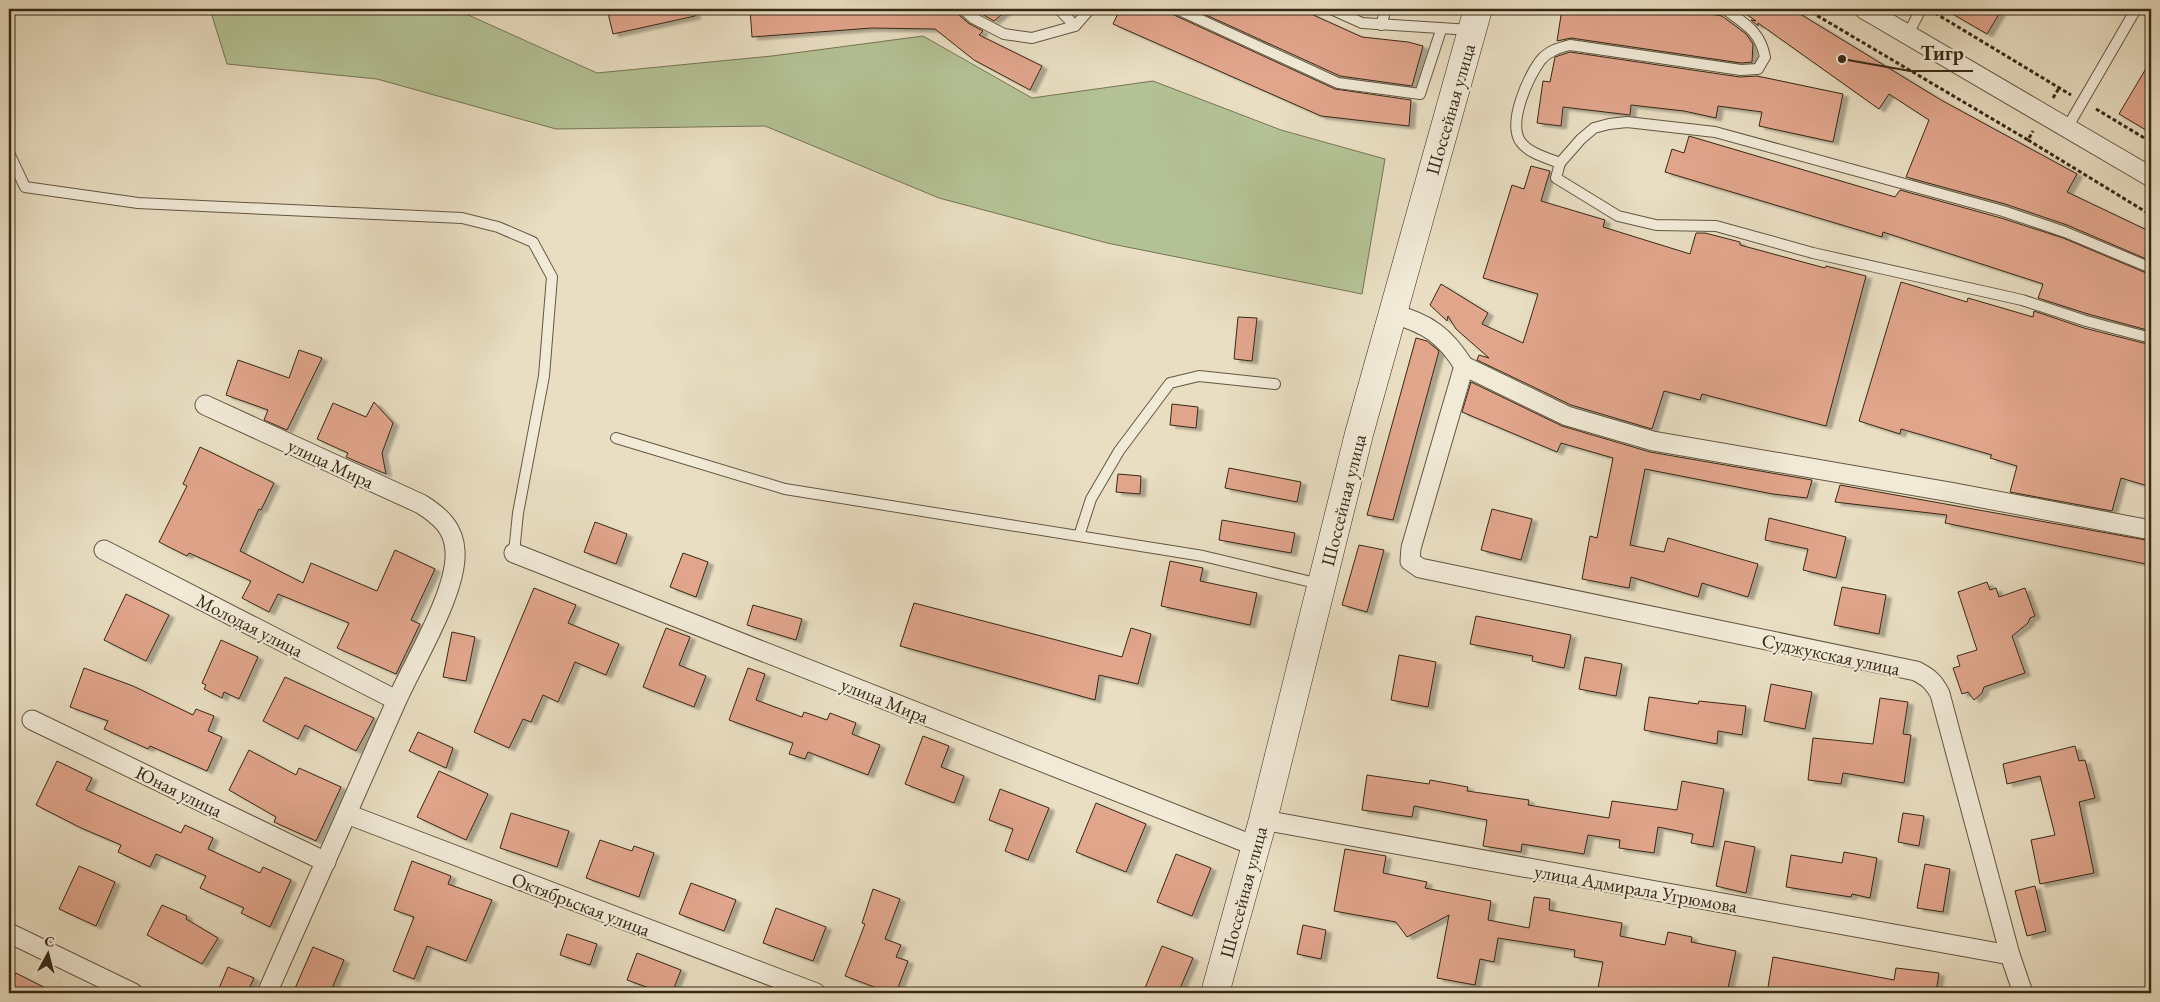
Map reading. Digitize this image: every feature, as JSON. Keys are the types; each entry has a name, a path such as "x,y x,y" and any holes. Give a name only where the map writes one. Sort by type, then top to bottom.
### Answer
{"street":[{"path":"1864,9 2151,177"},
{"name":"Шоссейная улица","path":"1215,993 1263,820 1359,434 1475,19"},
{"path":"1392,314 1413,319 1434,330 1452,346 1464,366 1567,416 1653,441 1950,492 2151,530"},
{"name":"Суджукская улица","path":"1464,366 1410,548 1410,561 1420,568 1906,669 1927,676 1935,684 1940,694 2010,955 2023,993"},
{"name":"улица Мира","path":"205,405 421,504 438,515 451,530 455,551 452,575 439,610 396,700"},
{"name":"Молодая улица","path":"104,550 396,700"},
{"name":"улица Мира","path":"514,553 1255,846"},
{"path":"267,993 396,700"},
{"name":"Юная улица","path":"32,720 326,862"},
{"name":"Октябрьская улица","path":"347,814 816,993"},
{"name":"улица Адмирала Угрюмова","path":"1263,820 2010,955"},
{"path":"9,933 133,993"}],"lane":[{"path":"963,9 973,18 1004,34 1032,38 1075,26 1090,9"},
{"path":"1060,9 1075,26"},
{"path":"1177,9 1338,83 1420,94 1441,30"},
{"path":"1331,9 1362,23 1441,30 1475,19"},
{"path":"1381,25 1386,9"},
{"path":"1560,164 1531,151 1520,140 1516,125 1519,105 1540,61 1554,49 1570,45 1741,70 1758,69 1765,57 1762,42 1748,26 1725,9"},
{"path":"1908,34 1920,9"},
{"path":"2067,128 2136,9"},
{"path":"2151,268 2065,232 2003,211 1707,130 1627,122 1594,128 1581,139 1560,164 1556,178 1618,216 1656,225 1700,225 1725,228 1813,253 2022,300 2086,321 2151,338"},
{"path":"9,153 25,187 138,203 462,218 498,227 533,242 552,278 544,376 518,513 514,553"},
{"path":"1078,536 1092,499 1118,451 1170,383 1198,376 1275,384"},
{"path":"616,438 785,489 1203,556 1321,585"}],"path":[{"path":"1806,9 2151,215"},
{"path":"1927,9 2151,142"},
{"path":"2028,140 2059,88"}],"green space":[{"path":"210,9 455,9 597,73 772,56 923,36 1032,98 1153,81 1281,130 1385,159 1362,294 1107,243 939,198 765,126 556,129 377,79 227,64"}],"building":[{"path":"624,9 694,9 695,16 613,34 608,13"},
{"path":"750,9 788,9 788,12 834,9 956,9 958,14 968,23 983,31 979,35 1042,66 1030,90 974,60 935,29 872,28 752,37"},
{"path":"973,9 1008,9 994,21"},
{"path":"1120,9 1170,9 1174,15 1335,89 1411,100 1409,126 1321,116 1113,24"},
{"path":"1193,9 1300,9 1362,37 1408,42 1423,46 1412,86 1340,76"},
{"path":"1562,9 1681,9 1722,16 1746,34 1753,44 1752,62 1741,63 1571,38 1557,41"},
{"path":"1739,9 1792,9 1941,100 2077,174 2067,192 2151,232 2151,261 2067,225 2005,204 1906,177 1929,120 1889,94 1879,109 1758,23 1758,26 1751,20 1756,21"},
{"path":"1944,9 2002,9 1987,34"},
{"path":"1570,52 1740,77 1757,76 1843,94 1833,142 1759,126 1762,112 1718,106 1716,118 1684,111 1631,105 1630,115 1563,107 1561,126 1537,123 1543,81 1550,82 1555,57"},
{"path":"2151,60 2151,133 2119,114"},
{"path":"1689,136 1895,197 1900,190 2001,218 2063,238 2151,275 2151,331 2038,298 2043,284 1883,232 1882,237 1665,172 1672,149 1684,153"},
{"path":"1531,166 1550,171 1541,201 1605,220 1603,227 1690,254 1696,233 1705,233 1740,242 1740,245 1825,268 1826,266 1866,276 1826,426 1702,394 1700,400 1664,391 1652,429 1571,405 1477,360 1479,355 1489,358 1456,329 1448,316 1447,321 1430,305 1441,284 1488,313 1482,324 1523,343 1538,294 1483,278 1512,185 1524,189"},
{"path":"1901,282 1967,302 1968,298 2033,317 2034,311 2084,328 2151,345 2151,487 2121,478 2112,511 2010,492 2017,466 1990,458 1992,455 1901,429 1900,434 1859,421"},
{"path":"1238,317 1257,318 1252,361 1234,359"},
{"path":"1416,338 1427,341 1439,351 1393,520 1367,515"},
{"path":"299,350 322,358 287,430 264,420 268,410 226,395 238,360 289,378"},
{"path":"1471,382 1562,426 1650,452 1812,480 1807,498 1773,494 1645,469 1630,545 1664,552 1668,538 1758,564 1748,597 1702,583 1698,597 1631,577 1629,588 1582,579 1590,536 1597,538 1613,458 1561,443 1557,452 1462,412"},
{"path":"374,402 393,423 382,453 386,474 346,457 348,453 317,439 333,403 366,417"},
{"path":"1172,404 1198,407 1196,428 1170,425"},
{"path":"200,447 274,483 261,510 259,509 240,551 303,583 311,563 377,591 395,550 435,569 411,620 420,624 396,674 337,648 349,623 278,594 269,612 242,598 251,581 189,553 187,556 159,542 187,486 183,484"},
{"path":"1229,468 1301,482 1297,502 1225,488"},
{"path":"1118,474 1141,476 1140,494 1116,492"},
{"path":"1840,485 2151,541 2151,565 1945,523 1947,515 1835,502"},
{"path":"1492,509 1532,519 1521,560 1481,550"},
{"path":"1769,518 1846,537 1836,578 1803,570 1808,549 1765,540"},
{"path":"1222,520 1295,533 1291,553 1219,540"},
{"path":"595,522 627,534 616,564 584,552"},
{"path":"1359,545 1384,550 1367,612 1342,605"},
{"path":"683,553 708,562 696,597 670,587"},
{"path":"1170,561 1203,568 1200,581 1257,593 1250,625 1161,606"},
{"path":"1987,582 1990,590 1996,588 1999,597 2025,588 2035,616 2030,618 2028,623 2012,636 2025,673 1984,687 1982,693 1974,700 1968,692 1962,694 1953,668 1960,666 1957,656 1977,650 1958,592"},
{"path":"1842,587 1886,595 1879,634 1834,625"},
{"path":"534,588 576,605 568,623 619,644 606,675 575,662 558,702 543,695 531,722 523,719 509,748 474,732"},
{"path":"126,594 169,615 146,661 104,640"},
{"path":"914,603 1122,657 1131,628 1151,634 1138,684 1099,675 1095,700 900,646"},
{"path":"753,605 802,619 796,640 747,625"},
{"path":"1476,616 1571,635 1564,668 1532,661 1533,656 1470,644"},
{"path":"666,628 690,637 679,665 706,676 694,707 643,687"},
{"path":"452,632 475,637 466,681 443,677"},
{"path":"221,640 258,657 239,699 224,692 222,698 204,689 206,685 202,683"},
{"path":"1399,655 1436,662 1428,707 1391,700"},
{"path":"1585,657 1622,664 1616,696 1579,689"},
{"path":"84,668 133,686 193,715 196,709 214,716 208,731 222,737 207,771 150,746 148,749 104,729 108,721 70,707"},
{"path":"748,668 765,674 756,700 802,717 804,712 827,720 830,713 856,723 852,734 880,745 868,775 808,752 805,759 789,754 793,743 729,720"},
{"path":"285,677 374,718 356,751 305,725 298,739 263,721"},
{"path":"1771,684 1812,692 1805,729 1764,721"},
{"path":"1649,697 1698,704 1699,701 1746,706 1742,735 1718,731 1717,744 1644,730"},
{"path":"1880,698 1908,702 1903,734 1911,735 1904,783 1843,773 1841,784 1808,780 1813,738 1873,744"},
{"path":"418,732 453,748 446,768 409,751"},
{"path":"923,736 949,746 941,767 964,776 954,803 905,784"},
{"path":"2075,746 2079,761 2085,760 2095,798 2079,802 2094,873 2040,884 2031,840 2055,835 2040,776 2007,784 2003,764"},
{"path":"249,750 296,775 299,768 341,787 316,841 274,822 276,817 229,790"},
{"path":"57,761 92,778 86,790 181,833 185,825 213,838 208,849 260,873 263,867 291,880 270,927 241,913 244,908 200,888 206,876 156,854 150,867 118,852 121,845 81,828 36,805"},
{"path":"439,771 488,794 466,840 417,817"},
{"path":"1367,775 1429,784 1430,780 1468,787 1467,791 1529,800 1528,805 1609,818 1612,801 1677,810 1682,781 1724,789 1713,847 1691,843 1693,834 1658,827 1654,853 1619,848 1620,840 1588,835 1584,854 1522,844 1521,852 1483,846 1487,820 1414,806 1412,817 1362,810"},
{"path":"1000,789 1049,808 1028,860 1005,851 1013,829 989,820"},
{"path":"1096,803 1146,824 1126,872 1076,852"},
{"path":"511,813 569,831 557,867 500,848"},
{"path":"1903,813 1924,816 1919,846 1898,842"},
{"path":"600,840 632,851 634,846 654,853 639,897 586,878"},
{"path":"1725,841 1755,847 1746,893 1716,886"},
{"path":"1345,849 1386,856 1383,873 1427,882 1425,888 1491,901 1488,920 1529,928 1534,897 1550,899 1549,910 1622,923 1620,936 1665,945 1668,932 1692,937 1691,942 1736,951 1727,993 1706,993 1681,988 1680,993 1597,993 1603,962 1574,957 1575,950 1498,938 1494,962 1480,959 1475,985 1437,978 1449,915 1407,937 1396,922 1334,911"},
{"path":"1844,852 1877,858 1870,898 1852,894 1851,897 1786,887 1791,855 1842,863"},
{"path":"1176,854 1211,868 1192,916 1157,902"},
{"path":"412,861 451,876 448,884 492,900 466,961 427,946 414,979 393,971 414,917 394,910"},
{"path":"1925,864 1950,869 1943,912 1917,908"},
{"path":"79,866 115,882 96,926 59,909"},
{"path":"691,883 736,900 724,931 679,914"},
{"path":"2035,886 2046,931 2027,936 2015,891"},
{"path":"873,889 900,899 885,939 901,945 896,957 908,961 896,993 890,993 845,976 865,924 862,923"},
{"path":"162,905 187,916 186,919 218,938 202,964 147,935"},
{"path":"776,908 826,927 813,961 763,943"},
{"path":"1303,925 1326,930 1321,959 1297,954"},
{"path":"567,934 597,944 590,965 560,955"},
{"path":"1162,946 1193,958 1178,993 1143,993"},
{"path":"313,947 344,960 330,993 293,993"},
{"path":"637,953 681,970 672,993 663,993 627,980"},
{"path":"1773,957 1894,980 1896,968 1939,973 1936,993 1767,993"},
{"path":"228,967 254,978 247,993 217,993"},
{"path":"16,973 55,993 9,993 9,986"}],"place":[{"name":"Тигр","path":"1842,59"}]}
